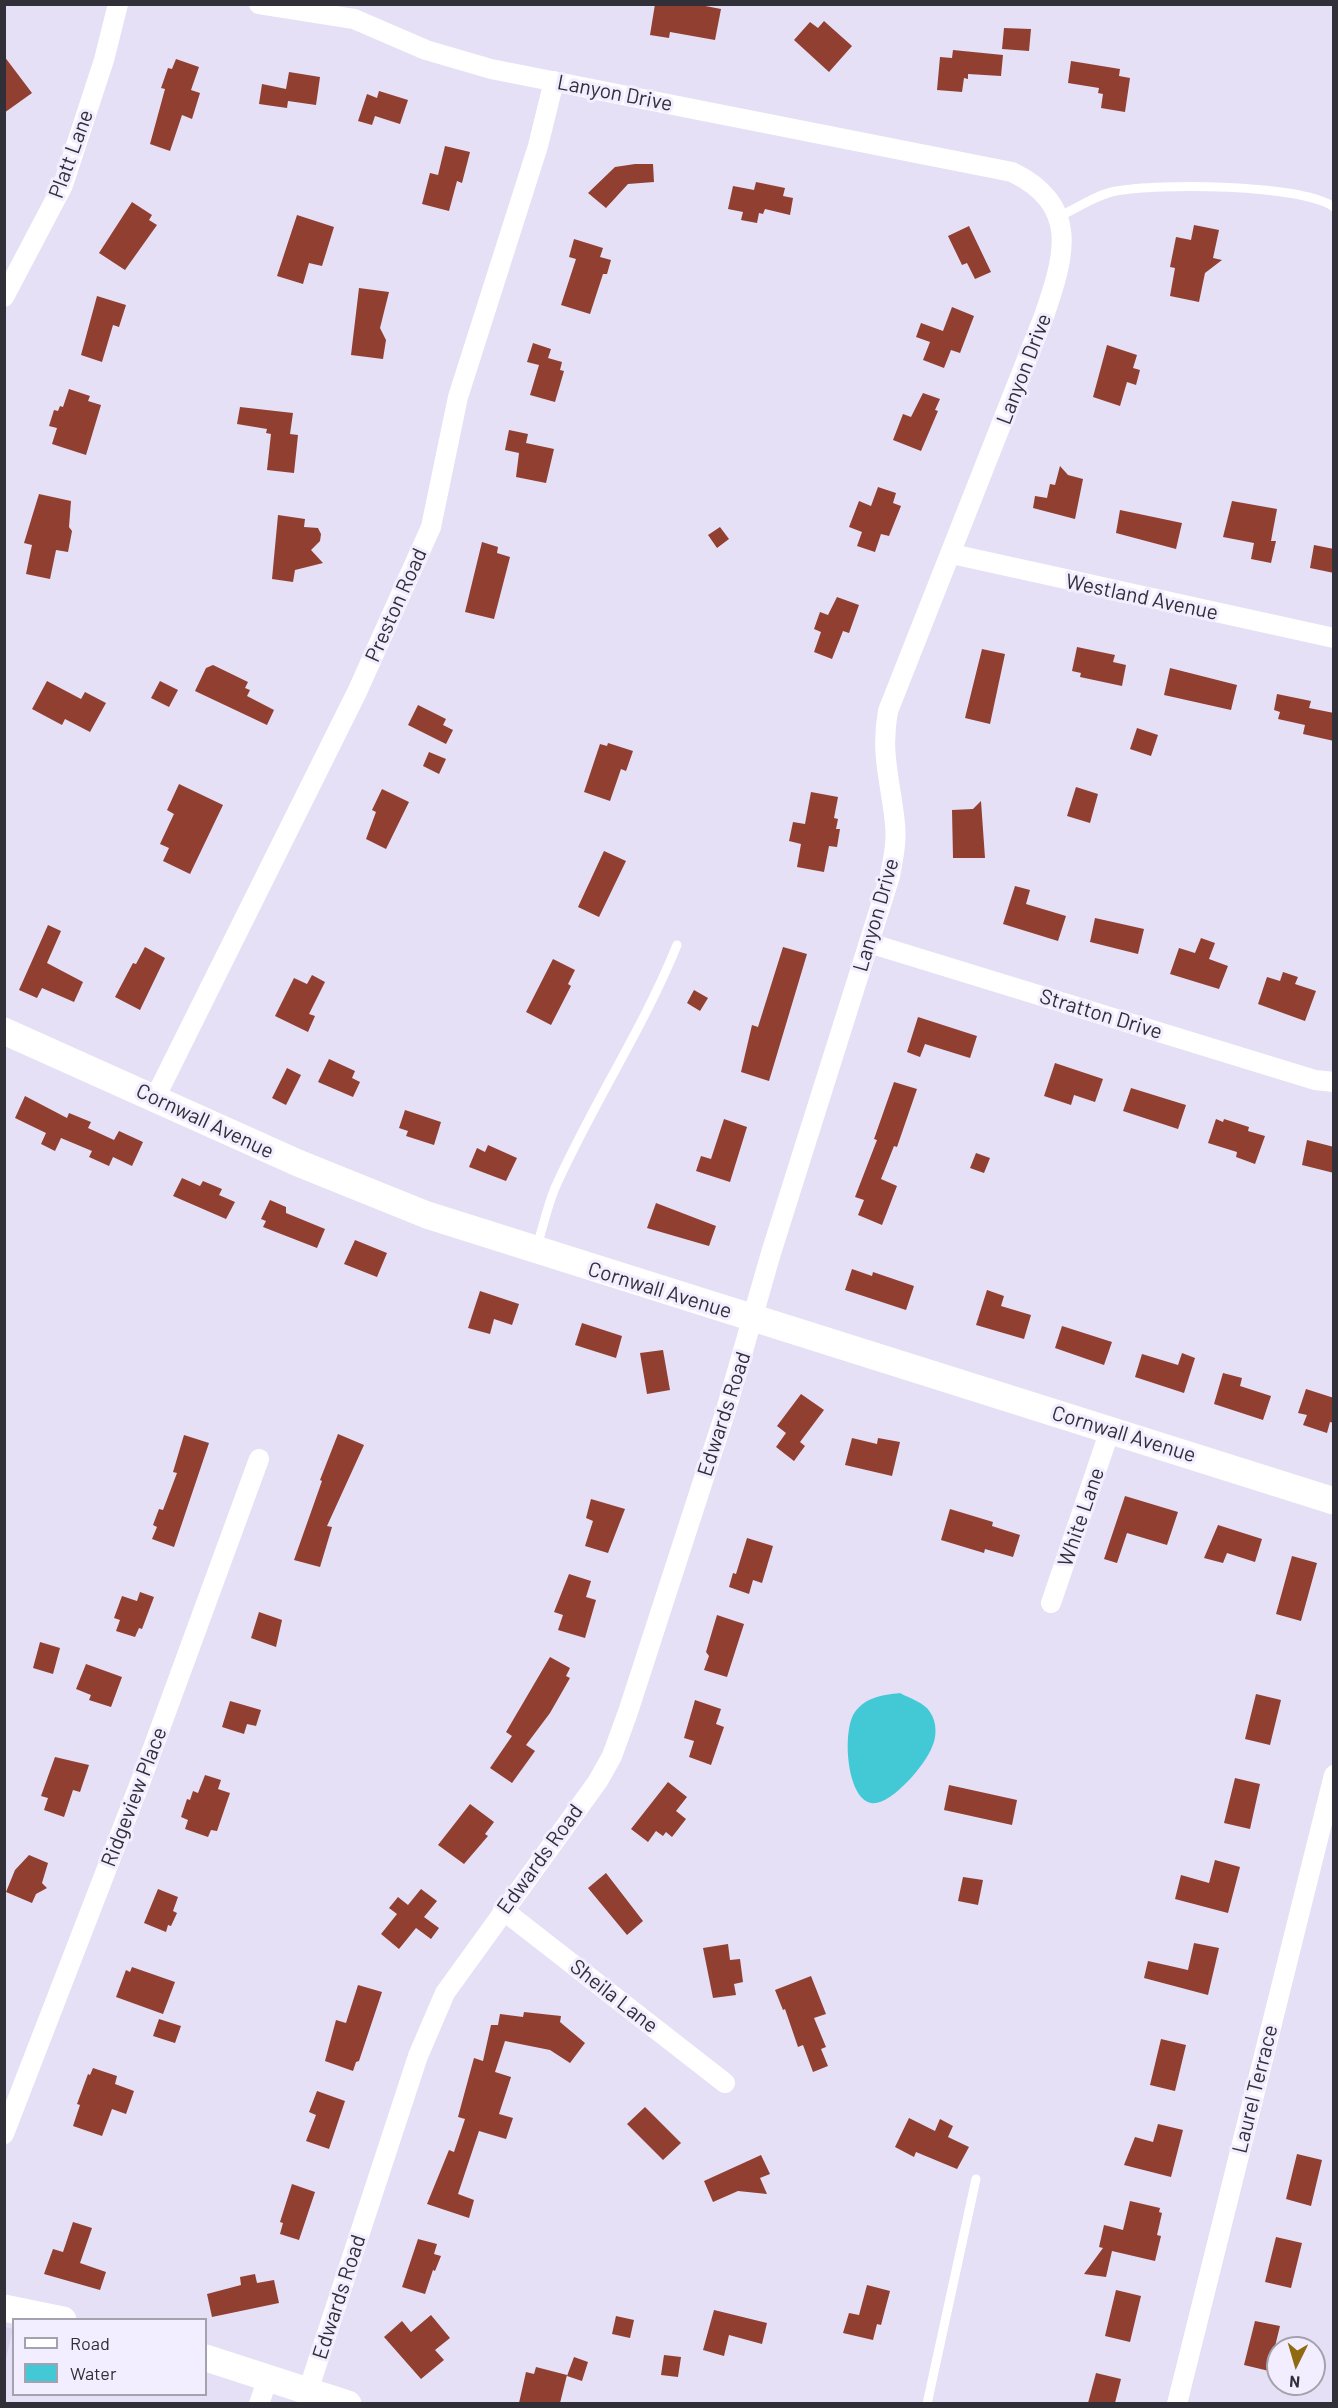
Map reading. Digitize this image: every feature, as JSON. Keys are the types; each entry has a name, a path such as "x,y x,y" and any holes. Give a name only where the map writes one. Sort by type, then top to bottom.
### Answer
{"street":[{"name":"Platt Lane","path":"4,297 63,184 104,60 118,4"},
{"name":"Lanyon Drive","path":"259,4 354,20 463,63 1012,172 1032,182 1048,196 1058,217 1062,238 1062,258 1056,281 952,554 888,711 884,735 884,759 895,826 895,850 869,943 752,1318"},
{"name":"Preston Road","path":"155,1098 357,692 431,527 458,397 538,146 554,81"},
{"name":"Westland Avenue","path":"952,554 1334,638"},
{"name":"Stratton Drive","path":"869,943 1315,1080 1334,1082"},
{"name":"Cornwall Avenue","path":"4,1031 368,1193 536,1251 1334,1501"},
{"name":"Edwards Road","path":"308,2391 418,2056 445,1993 598,1781 612,1756 726,1410 752,1318"},
{"name":"White Lane","path":"1052,1603 1110,1430"},
{"name":"Ridgeview Place","path":"4,2134 144,1774 259,1459"},
{"name":"Laurel Terrace","path":"1178,2403 1334,1775"},
{"name":"Sheila Lane","path":"503,1910 725,2083"},
{"path":"4,2308 58,2318"},
{"path":"207,2359 264,2391 308,2391 348,2403"}],"lane":[{"path":"1058,217 1115,191 1193,186 1281,192 1334,207"},
{"path":"536,1251 554,1189 610,1078 654,1000 677,945"},
{"path":"927,2403 976,2179"}],"shaded area":[{"path":"4,2327 12,2329 5,2362"}],"water":[{"path":"900,1693 928,1709 936,1730 934,1743 923,1763 897,1792 879,1802 871,1803 863,1798 856,1789 852,1776 848,1747 851,1721 859,1707 869,1700"}],"building":[{"path":"655,4 695,4 721,9 715,40 670,32 669,38 650,35"},
{"path":"824,21 852,46 829,72 794,40 810,22 818,28"},
{"path":"1004,28 1031,29 1029,51 1002,49"},
{"path":"953,50 1003,55 1001,76 968,74 968,79 964,78 962,92 937,90 940,57 952,58"},
{"path":"4,56 32,93 4,113"},
{"path":"176,59 199,67 191,90 200,93 192,119 182,115 170,151 150,144 165,89 161,88 168,68 172,69"},
{"path":"1071,61 1120,69 1119,76 1130,78 1125,112 1101,108 1103,94 1098,93 1099,88 1068,83"},
{"path":"289,72 320,77 316,105 288,101 287,108 259,104 262,84 286,89"},
{"path":"379,91 408,100 400,124 375,116 372,125 358,121 367,94 377,98"},
{"path":"445,146 470,152 462,183 457,181 449,211 422,204 430,173 438,175"},
{"path":"653,164 654,182 628,184 606,208 588,193 615,167"},
{"path":"756,182 785,188 783,196 793,198 790,215 765,209 763,214 759,213 757,223 741,220 743,212 728,209 733,186 754,190"},
{"path":"132,202 152,215 149,220 157,225 125,270 99,253"},
{"path":"297,215 334,227 322,266 309,263 303,284 277,276"},
{"path":"1194,225 1219,230 1213,258 1222,260 1205,273 1199,302 1170,296 1175,268 1170,267 1176,237 1191,240"},
{"path":"969,226 991,272 975,279 967,263 962,265 948,236"},
{"path":"574,239 603,248 600,257 611,260 607,274 603,274 590,314 561,305 576,259 569,257"},
{"path":"359,288 389,292 380,328 386,340 383,359 351,355"},
{"path":"97,296 126,305 119,327 113,325 102,362 81,355"},
{"path":"952,307 974,316 960,353 951,350 944,368 923,360 930,342 916,337 921,323 943,331"},
{"path":"533,343 551,349 548,358 562,362 560,370 564,371 555,402 530,395 539,365 527,362"},
{"path":"1107,345 1137,355 1133,368 1140,370 1136,385 1127,382 1120,406 1093,397"},
{"path":"69,389 90,396 88,401 101,405 86,455 52,444 57,428 49,426 54,410 58,411 60,406 63,407"},
{"path":"923,393 940,399 935,410 938,411 921,451 893,440 903,414 911,417"},
{"path":"240,407 293,413 290,434 298,435 294,473 267,470 271,434 266,433 267,429 237,424"},
{"path":"509,430 528,434 526,443 554,449 546,483 516,477 519,453 505,450"},
{"path":"1060,466 1068,475 1083,479 1075,519 1033,508 1035,496 1047,498 1050,484 1055,485"},
{"path":"878,487 896,493 893,503 901,506 889,536 881,534 875,552 857,546 862,532 849,527 859,501 871,506"},
{"path":"39,494 71,501 69,527 72,531 68,552 56,550 50,579 26,574 32,545 24,543"},
{"path":"1232,501 1277,509 1271,541 1276,541 1271,563 1251,559 1254,543 1223,537"},
{"path":"1120,510 1182,523 1176,549 1116,533"},
{"path":"278,515 305,519 304,527 318,528 321,534 320,541 311,550 323,563 295,570 293,582 272,579"},
{"path":"720,527 729,539 717,548 708,535"},
{"path":"482,542 498,547 497,553 510,557 494,619 465,612"},
{"path":"1314,545 1334,549 1334,573 1310,568"},
{"path":"837,597 859,605 849,633 843,631 832,659 814,652 821,632 814,629 820,612 828,615"},
{"path":"1077,647 1115,655 1113,662 1126,665 1122,686 1080,677 1081,673 1072,671"},
{"path":"982,649 1005,654 990,724 965,718"},
{"path":"213,665 248,682 245,688 250,690 247,696 274,710 267,725 195,691 206,668"},
{"path":"1170,668 1237,685 1231,710 1164,695"},
{"path":"47,681 81,699 85,692 106,703 90,732 65,719 62,725 32,709"},
{"path":"160,681 178,690 169,707 151,698"},
{"path":"1277,694 1311,701 1309,708 1334,713 1334,741 1303,734 1305,725 1278,719 1280,712 1274,710"},
{"path":"418,705 446,719 443,725 453,730 446,744 408,725"},
{"path":"1137,728 1158,735 1151,756 1130,749"},
{"path":"608,743 633,751 626,771 621,769 610,801 584,792 600,744 607,746"},
{"path":"429,752 446,759 439,774 423,766"},
{"path":"179,784 223,805 190,874 163,861 169,848 160,844 174,814 167,810"},
{"path":"1076,787 1098,794 1090,823 1067,816"},
{"path":"382,789 409,802 386,849 366,839 376,812 372,810"},
{"path":"811,792 838,797 834,818 838,819 836,829 840,829 837,847 829,846 824,872 797,867 801,844 789,841 793,822 805,824"},
{"path":"981,801 985,858 953,858 952,810 973,809"},
{"path":"604,851 626,861 599,917 578,907"},
{"path":"1015,886 1030,890 1026,904 1066,916 1058,941 1003,924"},
{"path":"1095,918 1144,929 1138,954 1090,942"},
{"path":"48,925 61,931 47,963 83,982 74,1002 42,988 37,998 19,990"},
{"path":"1201,938 1215,943 1209,959 1228,966 1219,989 1170,974 1179,948 1195,953"},
{"path":"145,947 165,958 140,1010 115,997 133,963 136,964"},
{"path":"783,947 807,954 769,1081 741,1072 752,1025 758,1027"},
{"path":"553,959 575,970 568,984 571,986 551,1025 526,1012"},
{"path":"1283,972 1298,977 1295,984 1316,991 1305,1021 1258,1004 1267,977 1280,981"},
{"path":"312,975 325,982 309,1014 315,1016 308,1032 275,1016 294,978 307,984"},
{"path":"694,990 708,998 700,1011 687,1003"},
{"path":"918,1017 977,1036 970,1058 925,1044 920,1057 907,1052"},
{"path":"329,1059 355,1071 352,1078 360,1082 353,1097 318,1082"},
{"path":"1055,1063 1103,1079 1095,1102 1074,1095 1071,1105 1044,1096"},
{"path":"287,1068 301,1075 286,1105 272,1098"},
{"path":"894,1082 917,1089 897,1147 894,1146 881,1179 897,1186 882,1225 858,1215 864,1200 855,1197 877,1140 874,1139"},
{"path":"1131,1088 1186,1105 1178,1129 1123,1111"},
{"path":"25,1096 67,1118 69,1113 91,1122 88,1128 114,1140 119,1131 143,1142 132,1166 113,1157 109,1166 89,1157 92,1151 61,1138 55,1151 41,1144 46,1133 15,1118"},
{"path":"405,1110 441,1122 434,1145 406,1136 408,1131 399,1128"},
{"path":"724,1119 747,1127 730,1182 696,1171 701,1156 711,1159"},
{"path":"1216,1119 1223,1122 1224,1119 1249,1127 1248,1131 1265,1136 1255,1164 1236,1157 1237,1152 1208,1143"},
{"path":"1307,1140 1334,1147 1334,1173 1302,1165"},
{"path":"488,1145 517,1158 506,1181 469,1167 477,1148 485,1152"},
{"path":"976,1153 990,1158 984,1173 970,1168"},
{"path":"182,1178 200,1186 203,1181 222,1189 219,1195 235,1202 226,1219 173,1196"},
{"path":"270,1200 286,1207 286,1213 325,1229 317,1248 263,1227 266,1221 261,1219"},
{"path":"656,1203 716,1226 709,1246 647,1228"},
{"path":"355,1240 387,1253 377,1277 344,1264"},
{"path":"852,1269 872,1276 873,1272 914,1286 906,1310 845,1290"},
{"path":"987,1290 1004,1296 1001,1306 1031,1315 1024,1339 976,1325"},
{"path":"480,1291 519,1304 512,1325 494,1319 490,1334 468,1328"},
{"path":"582,1323 622,1336 616,1358 575,1345"},
{"path":"1062,1326 1112,1342 1104,1365 1055,1348"},
{"path":"663,1350 670,1390 647,1394 640,1353"},
{"path":"1182,1353 1195,1358 1184,1393 1135,1377 1142,1354 1178,1365"},
{"path":"1223,1373 1242,1378 1240,1386 1271,1396 1263,1420 1214,1404"},
{"path":"1306,1389 1334,1398 1334,1423 1330,1422 1327,1433 1303,1425 1307,1415 1298,1413"},
{"path":"801,1394 824,1410 800,1442 805,1446 794,1461 776,1447 786,1433 777,1426"},
{"path":"338,1434 364,1445 327,1526 332,1527 320,1567 294,1560 322,1481 320,1480"},
{"path":"184,1435 209,1443 174,1547 152,1539 157,1527 153,1525 159,1509 163,1510 177,1473 173,1472"},
{"path":"852,1438 877,1444 878,1438 900,1442 892,1476 845,1465"},
{"path":"1125,1496 1178,1512 1167,1545 1127,1533 1117,1563 1104,1559"},
{"path":"591,1499 625,1509 608,1553 585,1546 593,1521 586,1518"},
{"path":"950,1509 993,1522 992,1526 1020,1535 1013,1557 985,1549 984,1553 941,1540"},
{"path":"1218,1525 1262,1539 1255,1562 1227,1553 1223,1563 1204,1558"},
{"path":"747,1538 773,1546 762,1583 753,1580 749,1594 729,1587 733,1573 736,1574"},
{"path":"1292,1556 1317,1563 1301,1621 1276,1614"},
{"path":"569,1574 591,1581 586,1597 596,1600 585,1638 558,1630 563,1615 554,1612"},
{"path":"140,1592 154,1597 142,1629 139,1628 135,1637 116,1631 120,1620 114,1618 122,1596 137,1601"},
{"path":"259,1612 282,1620 276,1647 251,1638"},
{"path":"717,1615 744,1624 727,1677 704,1670 709,1656 706,1652"},
{"path":"40,1642 60,1648 53,1674 33,1668"},
{"path":"550,1657 570,1668 566,1676 570,1678 550,1713 526,1745 535,1751 512,1783 490,1768 512,1736 506,1732"},
{"path":"86,1664 122,1677 111,1707 89,1700 91,1695 76,1689"},
{"path":"1256,1694 1281,1700 1270,1745 1245,1739"},
{"path":"695,1700 721,1709 716,1724 724,1727 711,1765 689,1757 694,1741 684,1738"},
{"path":"230,1701 261,1710 256,1726 247,1724 244,1734 222,1727"},
{"path":"55,1757 89,1765 80,1792 73,1790 64,1817 44,1810 48,1798 41,1796"},
{"path":"205,1775 221,1780 218,1789 230,1793 217,1831 211,1830 208,1837 185,1829 188,1820 181,1817 187,1799 190,1800 193,1791 198,1793"},
{"path":"1235,1778 1260,1784 1250,1829 1224,1823"},
{"path":"668,1782 687,1797 676,1811 686,1819 672,1837 666,1832 663,1836 656,1831 648,1842 631,1829"},
{"path":"949,1785 1017,1800 1012,1825 944,1810"},
{"path":"470,1804 494,1822 485,1834 488,1836 464,1864 438,1845"},
{"path":"29,1855 48,1863 42,1883 47,1888 36,1894 32,1903 6,1892 15,1870"},
{"path":"1215,1860 1240,1867 1228,1913 1175,1899 1181,1875 1209,1883"},
{"path":"606,1873 643,1921 627,1935 588,1888"},
{"path":"963,1877 983,1880 978,1905 958,1901"},
{"path":"158,1889 178,1897 173,1911 177,1913 166,1932 144,1923"},
{"path":"421,1889 437,1901 424,1917 439,1928 431,1939 416,1928 399,1949 381,1934 397,1914 389,1908 398,1897 408,1905"},
{"path":"1194,1943 1219,1948 1208,1995 1144,1978 1148,1961 1188,1970"},
{"path":"728,1944 730,1960 740,1959 743,1982 734,1984 736,1995 713,1998 703,1948"},
{"path":"132,1967 175,1982 163,2014 116,1997 126,1970 130,1972"},
{"path":"811,1976 826,2014 814,2018 826,2047 821,2049 828,2066 813,2072 803,2045 798,2047 785,2009 783,2010 775,1990"},
{"path":"358,1985 382,1992 359,2061 356,2062 353,2071 325,2061 336,2020 346,2023"},
{"path":"524,2012 561,2016 560,2022 585,2043 570,2063 550,2050 505,2041 495,2072 511,2077 499,2114 513,2118 506,2139 479,2131 458,2194 474,2200 469,2218 427,2204 449,2150 454,2152 465,2119 458,2117 474,2058 483,2061 491,2025 498,2025 500,2014 523,2017"},
{"path":"159,2019 181,2026 175,2043 153,2036"},
{"path":"1161,2039 1186,2045 1175,2091 1150,2085"},
{"path":"93,2068 117,2076 115,2084 134,2091 126,2114 112,2109 102,2136 73,2126 80,2105 77,2104 88,2074 90,2075"},
{"path":"317,2091 345,2101 329,2149 306,2141 316,2115 309,2112"},
{"path":"645,2107 681,2143 663,2160 627,2124"},
{"path":"909,2118 935,2131 940,2119 953,2126 948,2137 969,2147 957,2169 916,2152 914,2157 895,2147"},
{"path":"1158,2124 1183,2130 1171,2177 1124,2165 1135,2137 1153,2142"},
{"path":"1297,2154 1322,2160 1311,2206 1286,2199"},
{"path":"761,2155 770,2174 760,2178 767,2194 738,2191 713,2202 704,2181"},
{"path":"292,2184 315,2192 299,2240 280,2234 283,2223 280,2222"},
{"path":"1130,2201 1160,2208 1159,2212 1162,2213 1157,2235 1161,2236 1155,2261 1112,2251 1106,2277 1084,2274 1103,2248 1099,2247 1104,2225 1123,2230"},
{"path":"73,2222 92,2228 80,2263 106,2272 100,2290 44,2274 53,2249 63,2252"},
{"path":"1276,2237 1302,2243 1291,2288 1265,2282"},
{"path":"418,2239 437,2244 434,2254 441,2256 435,2271 433,2270 425,2294 402,2287"},
{"path":"255,2274 257,2283 274,2280 279,2303 212,2317 207,2294 241,2285 240,2277"},
{"path":"867,2285 890,2291 881,2325 877,2324 873,2340 843,2333 849,2313 859,2315"},
{"path":"1116,2290 1141,2296 1130,2342 1105,2336"},
{"path":"714,2310 767,2323 762,2344 729,2335 724,2356 703,2350"},
{"path":"431,2315 450,2338 435,2350 444,2360 421,2379 384,2337 402,2321 411,2332"},
{"path":"616,2316 634,2320 630,2338 612,2334"},
{"path":"1255,2321 1280,2326 1278,2336 1266,2336 1266,2370 1244,2365"},
{"path":"664,2355 681,2357 678,2377 661,2375"},
{"path":"574,2357 588,2362 582,2381 567,2376"},
{"path":"536,2367 567,2375 560,2403 519,2403 526,2372 534,2374"},
{"path":"1096,2373 1121,2379 1115,2403 1088,2403"}]}
